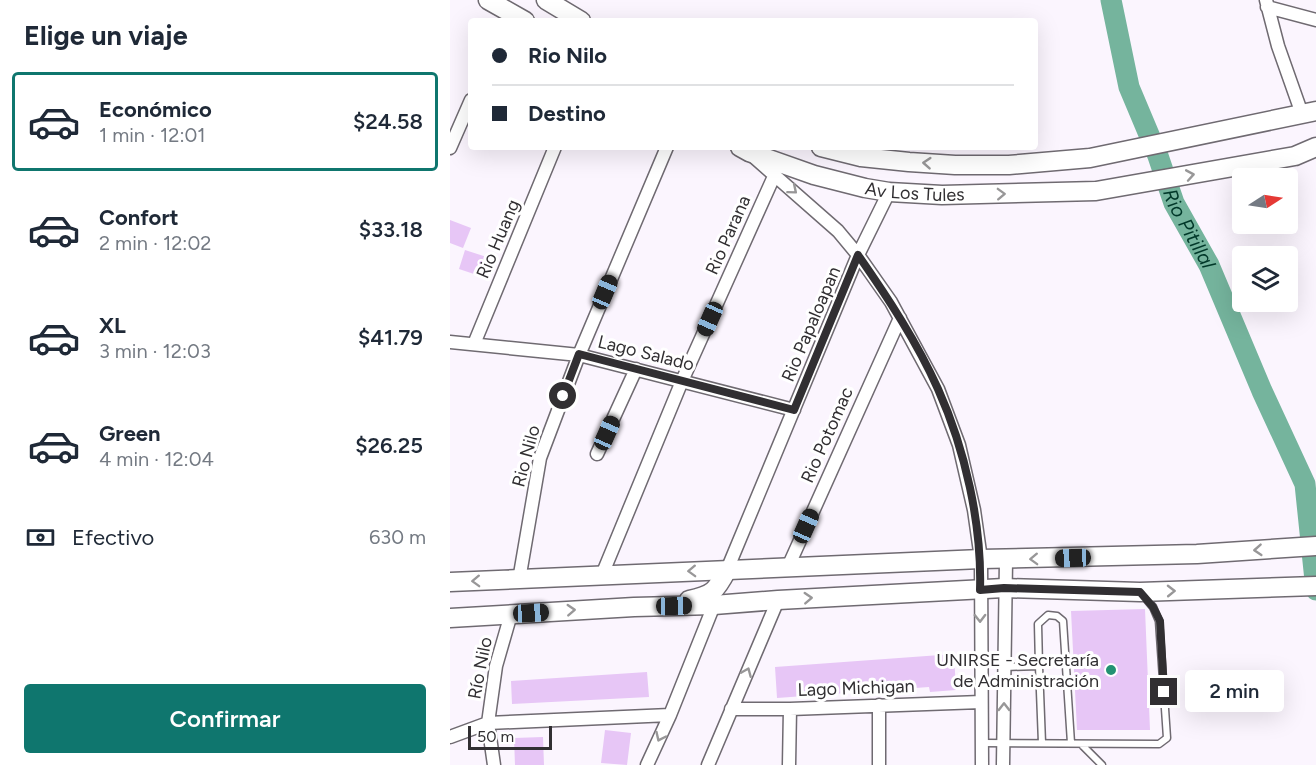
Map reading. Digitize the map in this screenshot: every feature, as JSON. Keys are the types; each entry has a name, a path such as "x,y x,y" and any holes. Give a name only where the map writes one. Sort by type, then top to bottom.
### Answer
{"street":[{"path":"488,0 514,18"},
{"path":"546,0 576,18"},
{"path":"1267,3 1316,20"},
{"path":"1267,3 1278,46 1302,114"},
{"path":"450,148 468,107"},
{"name":"Av Los Tules","path":"833,150 861,157 955,165 1009,165 1090,158 1302,114"},
{"name":"Av Los Tules","path":"744,150 814,175 889,192 987,195 1104,190 1295,156 1316,147"},
{"name":"Rio Huang","path":"474,344 554,150"},
{"name":"Rio Nilo","path":"519,580 540,458 579,354 667,150"},
{"path":"744,150 775,174 838,231 858,255 900,318 938,389 959,446 974,510 981,560 982,765"},
{"name":"Rio Parana","path":"602,575 682,381 775,174"},
{"name":"Rio Papaloapan","path":"727,570 858,255 889,192"},
{"name":"Rio Potomac","path":"788,567 900,318"},
{"name":"Lago Salado","path":"450,342 579,354 794,410"},
{"path":"597,454 636,369"},
{"path":"450,582 788,567 1197,554 1316,546"},
{"path":"1003,765 1006,560"},
{"path":"634,607 707,596 717,589 727,570"},
{"path":"450,618 1004,588 1140,592 1316,585"},
{"path":"708,765 778,600"},
{"path":"647,765 670,715 714,605"},
{"name":"Río Nilo","path":"494,765 488,723 496,666 511,614"},
{"name":"Lago Michigan","path":"731,709 981,702"},
{"path":"879,705 879,765"},
{"path":"789,765 790,709"},
{"path":"450,737 488,723 670,715"}],"lane":[{"path":"982,743 1159,744 1167,738 1160,621 1153,607 1140,592"},
{"path":"1042,743 1038,624 1048,615 1057,616 1063,621 1071,743"},
{"path":"1004,667 1039,666"},
{"path":"1080,743 1102,765"}],"building":[{"path":"450,220 471,228 463,248 450,243"},
{"path":"465,250 496,260 489,279 459,269"},
{"name":"UNIRSE - Secretaría de Administración","path":"1145,609 1150,730 1077,730 1071,611"},
{"path":"954,654 956,690 930,692 929,687 777,698 775,667"},
{"path":"647,672 649,697 512,704 511,681"},
{"path":"605,730 631,733 627,765 601,763"},
{"path":"543,737 544,765 515,765 514,738"}],"waterway":[{"name":"Rio Pitillal","path":"1111,0 1129,87 1158,156 1174,203 1209,265 1262,391 1305,484 1316,590"}],"place":[{"name":"UNIRSE - Secretaría de Administración","path":"1111,670"}],"route":[{"path":"563,396 579,354 794,410 858,255 891,302 929,371 959,446 974,510 981,560 980,590 1004,588 1140,592 1153,607 1160,621 1164,692"}]}
